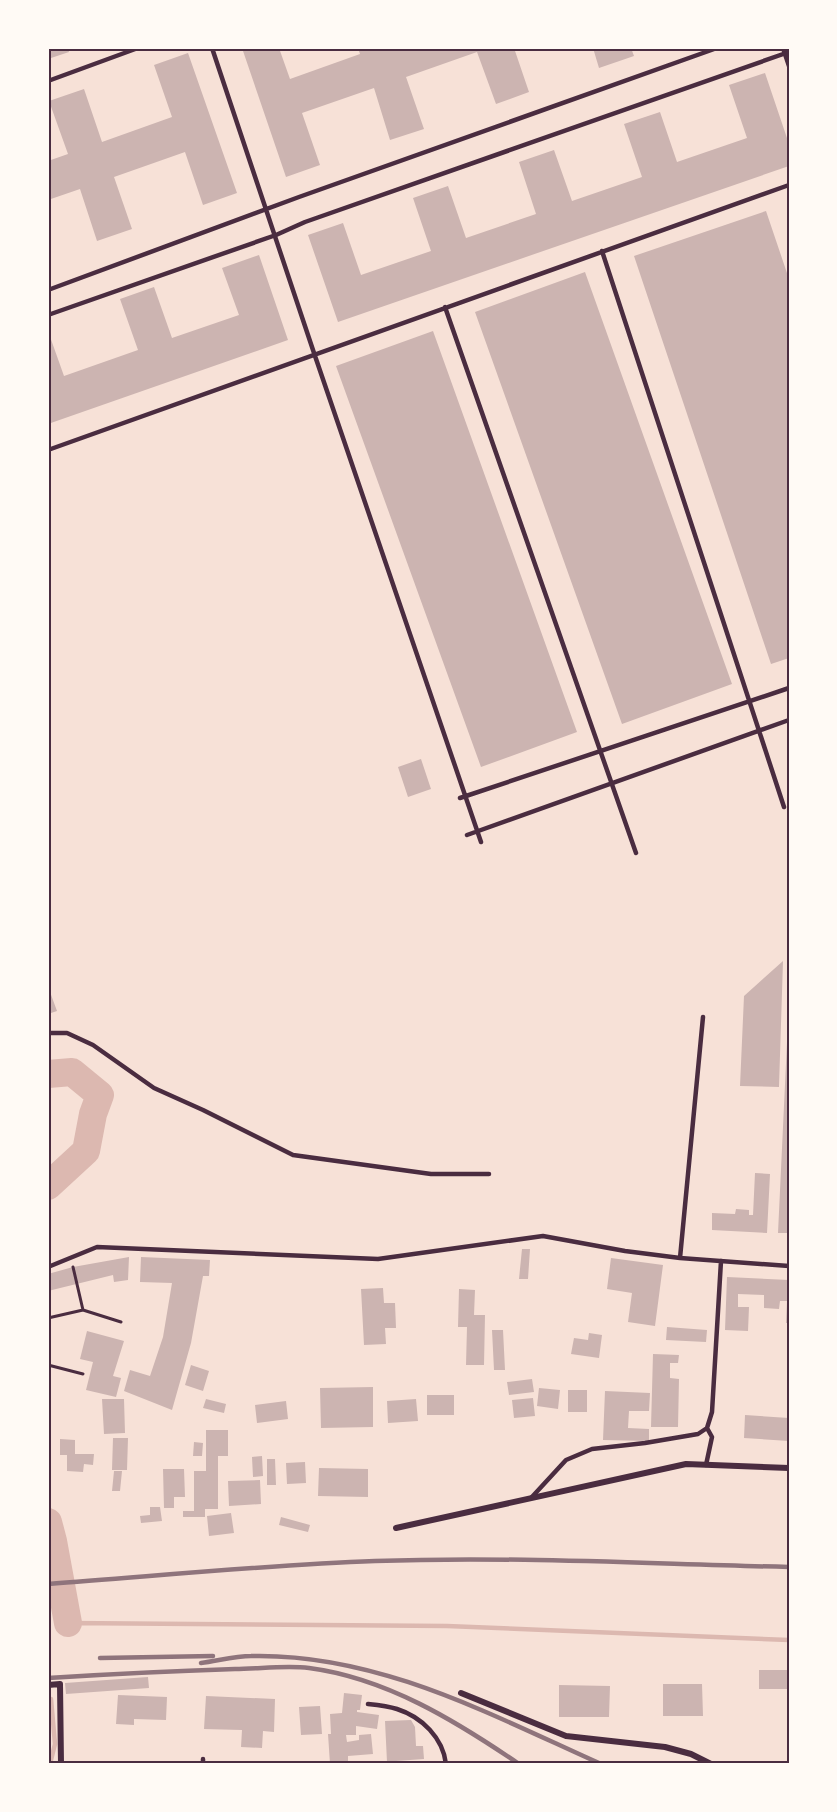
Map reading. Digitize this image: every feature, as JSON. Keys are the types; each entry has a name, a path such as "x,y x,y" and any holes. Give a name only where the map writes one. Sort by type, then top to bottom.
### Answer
{"street":[{"path":"396,1528 686,1464 789,1468"},
{"path":"48,1685 60,1684 63,1745 61,1764"},
{"path":"461,1693 566,1736 665,1747 691,1754 711,1764"}],"lane":[{"path":"48,81 138,48"},
{"path":"212,48 462,797 481,842"},
{"path":"48,290 717,48"},
{"path":"48,315 786,51 789,66"},
{"path":"48,450 445,306 788,187"},
{"path":"602,251 784,807"},
{"path":"445,306 636,853"},
{"path":"462,797 789,688"},
{"path":"467,835 789,720"},
{"path":"680,1258 703,1017"},
{"path":"48,1033 67,1033 93,1045 154,1088 293,1155 431,1174 489,1174"},
{"path":"48,1267 96,1247 378,1259 543,1236 624,1251 680,1258 789,1266"},
{"path":"530,1498 566,1460 592,1449 698,1434 707,1428 712,1412 721,1261"},
{"path":"706,1465 712,1437 707,1428"},
{"path":"369,1704 397,1708 414,1717 435,1734 445,1755 446,1764"}],"path":[{"path":"73,1267 83,1310"},
{"path":"48,1318 83,1310 121,1322"},
{"path":"48,1365 82,1374"}],"building":[{"path":"48,48 68,48 69,52 48,59"},
{"path":"242,48 279,48 290,79 360,54 358,48 514,48 529,92 496,104 477,52 406,77 424,129 390,140 374,88 302,113 320,165 286,177"},
{"path":"593,48 631,48 634,56 599,68"},
{"path":"188,53 237,193 203,205 185,152 114,177 132,229 97,241 80,189 48,200 48,161 68,154 49,101 84,89 102,142 172,117 154,65"},
{"path":"765,73 789,144 789,166 338,322 308,235 343,223 361,275 431,251 413,198 448,186 466,238 536,214 519,162 554,150 572,201 642,177 624,124 660,112 677,162 747,138 729,85"},
{"path":"766,211 789,279 789,658 771,664 634,256"},
{"path":"259,255 288,340 48,424 48,331 64,376 138,350 120,299 154,287 172,338 239,315 222,268"},
{"path":"585,272 732,684 622,724 475,312"},
{"path":"433,331 577,732 481,767 336,366"},
{"path":"421,759 431,789 408,797 398,767"},
{"path":"783,961 779,1087 740,1086 744,996"},
{"path":"48,992 50,992 57,1011 48,1014"},
{"path":"787,1042 789,1042 789,1233 778,1233"},
{"path":"755,1173 770,1174 767,1233 712,1230 712,1213 735,1214 736,1209 749,1210 749,1215 753,1215"},
{"path":"522,1249 530,1249 528,1279 519,1279"},
{"path":"129,1257 128,1280 114,1282 113,1275 48,1291 48,1274"},
{"path":"141,1257 210,1260 209,1276 203,1276 191,1343 172,1410 124,1391 130,1370 150,1376 163,1337 172,1283 140,1282"},
{"path":"611,1258 663,1265 655,1326 628,1322 632,1293 607,1289"},
{"path":"727,1277 789,1280 789,1323 786,1323 787,1301 780,1301 779,1309 764,1308 764,1295 738,1294 738,1307 749,1307 748,1331 725,1330"},
{"path":"383,1288 384,1303 395,1303 396,1328 385,1328 386,1344 364,1345 361,1289"},
{"path":"459,1289 475,1290 474,1315 485,1315 484,1365 466,1365 467,1327 458,1327"},
{"path":"667,1327 707,1330 706,1342 666,1340"},
{"path":"492,1330 503,1330 505,1370 494,1370"},
{"path":"87,1331 124,1341 113,1376 121,1378 116,1397 86,1390 93,1362 80,1359"},
{"path":"589,1333 602,1335 599,1358 571,1354 574,1338 588,1340"},
{"path":"653,1354 679,1355 678,1363 670,1363 670,1378 679,1379 678,1427 651,1427"},
{"path":"191,1365 209,1371 203,1391 185,1385"},
{"path":"532,1379 534,1392 509,1395 507,1382"},
{"path":"373,1387 373,1427 321,1428 320,1388"},
{"path":"539,1388 560,1390 558,1409 537,1406"},
{"path":"568,1390 587,1390 587,1412 568,1412"},
{"path":"605,1391 650,1393 649,1411 629,1411 628,1428 649,1429 649,1441 603,1440"},
{"path":"427,1395 454,1395 454,1415 427,1415"},
{"path":"533,1398 535,1416 514,1418 512,1400"},
{"path":"102,1399 124,1399 125,1433 104,1434"},
{"path":"206,1399 226,1404 224,1413 203,1408"},
{"path":"416,1399 418,1421 388,1423 387,1401"},
{"path":"286,1401 288,1419 257,1423 255,1405"},
{"path":"745,1415 789,1418 789,1441 744,1438"},
{"path":"206,1430 228,1430 228,1456 218,1456 218,1509 205,1509 205,1517 183,1517 183,1511 194,1511 194,1471 206,1471"},
{"path":"113,1438 128,1438 127,1470 112,1470"},
{"path":"60,1439 75,1440 75,1454 94,1454 93,1465 84,1464 83,1472 67,1471 67,1455 60,1455"},
{"path":"194,1442 203,1443 202,1456 193,1456"},
{"path":"262,1456 263,1476 253,1477 252,1457"},
{"path":"267,1459 275,1459 276,1485 267,1485"},
{"path":"305,1462 306,1483 287,1484 286,1463"},
{"path":"319,1468 368,1469 368,1497 318,1496"},
{"path":"163,1469 184,1469 185,1497 174,1497 174,1508 164,1508"},
{"path":"114,1471 122,1471 120,1491 112,1491"},
{"path":"260,1480 261,1504 229,1506 228,1481"},
{"path":"150,1507 160,1507 162,1521 141,1523 140,1516 150,1515"},
{"path":"231,1513 234,1533 209,1536 207,1516"},
{"path":"281,1517 310,1525 308,1532 279,1525"},
{"path":"759,1670 789,1670 789,1689 759,1689"},
{"path":"148,1677 149,1688 66,1694 65,1683"},
{"path":"663,1684 702,1684 703,1716 663,1716"},
{"path":"559,1685 610,1686 609,1717 559,1717"},
{"path":"344,1693 362,1695 360,1710 357,1712 379,1715 377,1729 356,1726 356,1735 346,1735 347,1742 359,1740 359,1735 371,1734 373,1754 348,1756 348,1763 330,1764 328,1734 331,1734 330,1714 342,1713"},
{"path":"118,1695 167,1697 166,1720 134,1719 134,1725 116,1724"},
{"path":"206,1696 275,1699 274,1732 263,1731 262,1748 241,1747 242,1730 204,1729"},
{"path":"320,1706 322,1734 301,1735 299,1707"},
{"path":"411,1720 415,1727 416,1746 423,1746 424,1759 381,1764 381,1762 387,1762 385,1721"}],"waterway":[{"path":"48,1074 72,1072 100,1095 93,1114 86,1151 48,1186"},
{"path":"48,1522 68,1623"},
{"path":"67,1633 68,1623 447,1626 789,1640"},
{"path":"50,1764 55,1744 51,1699"}],"railway":[{"path":"48,1584 375,1561 530,1560 789,1567"},
{"path":"100,1658 213,1656"},
{"path":"201,1663 245,1656 298,1658 343,1665 388,1676 474,1707 601,1764"},
{"path":"48,1678 281,1667 300,1667 338,1673 393,1691 445,1717 519,1764"}]}
